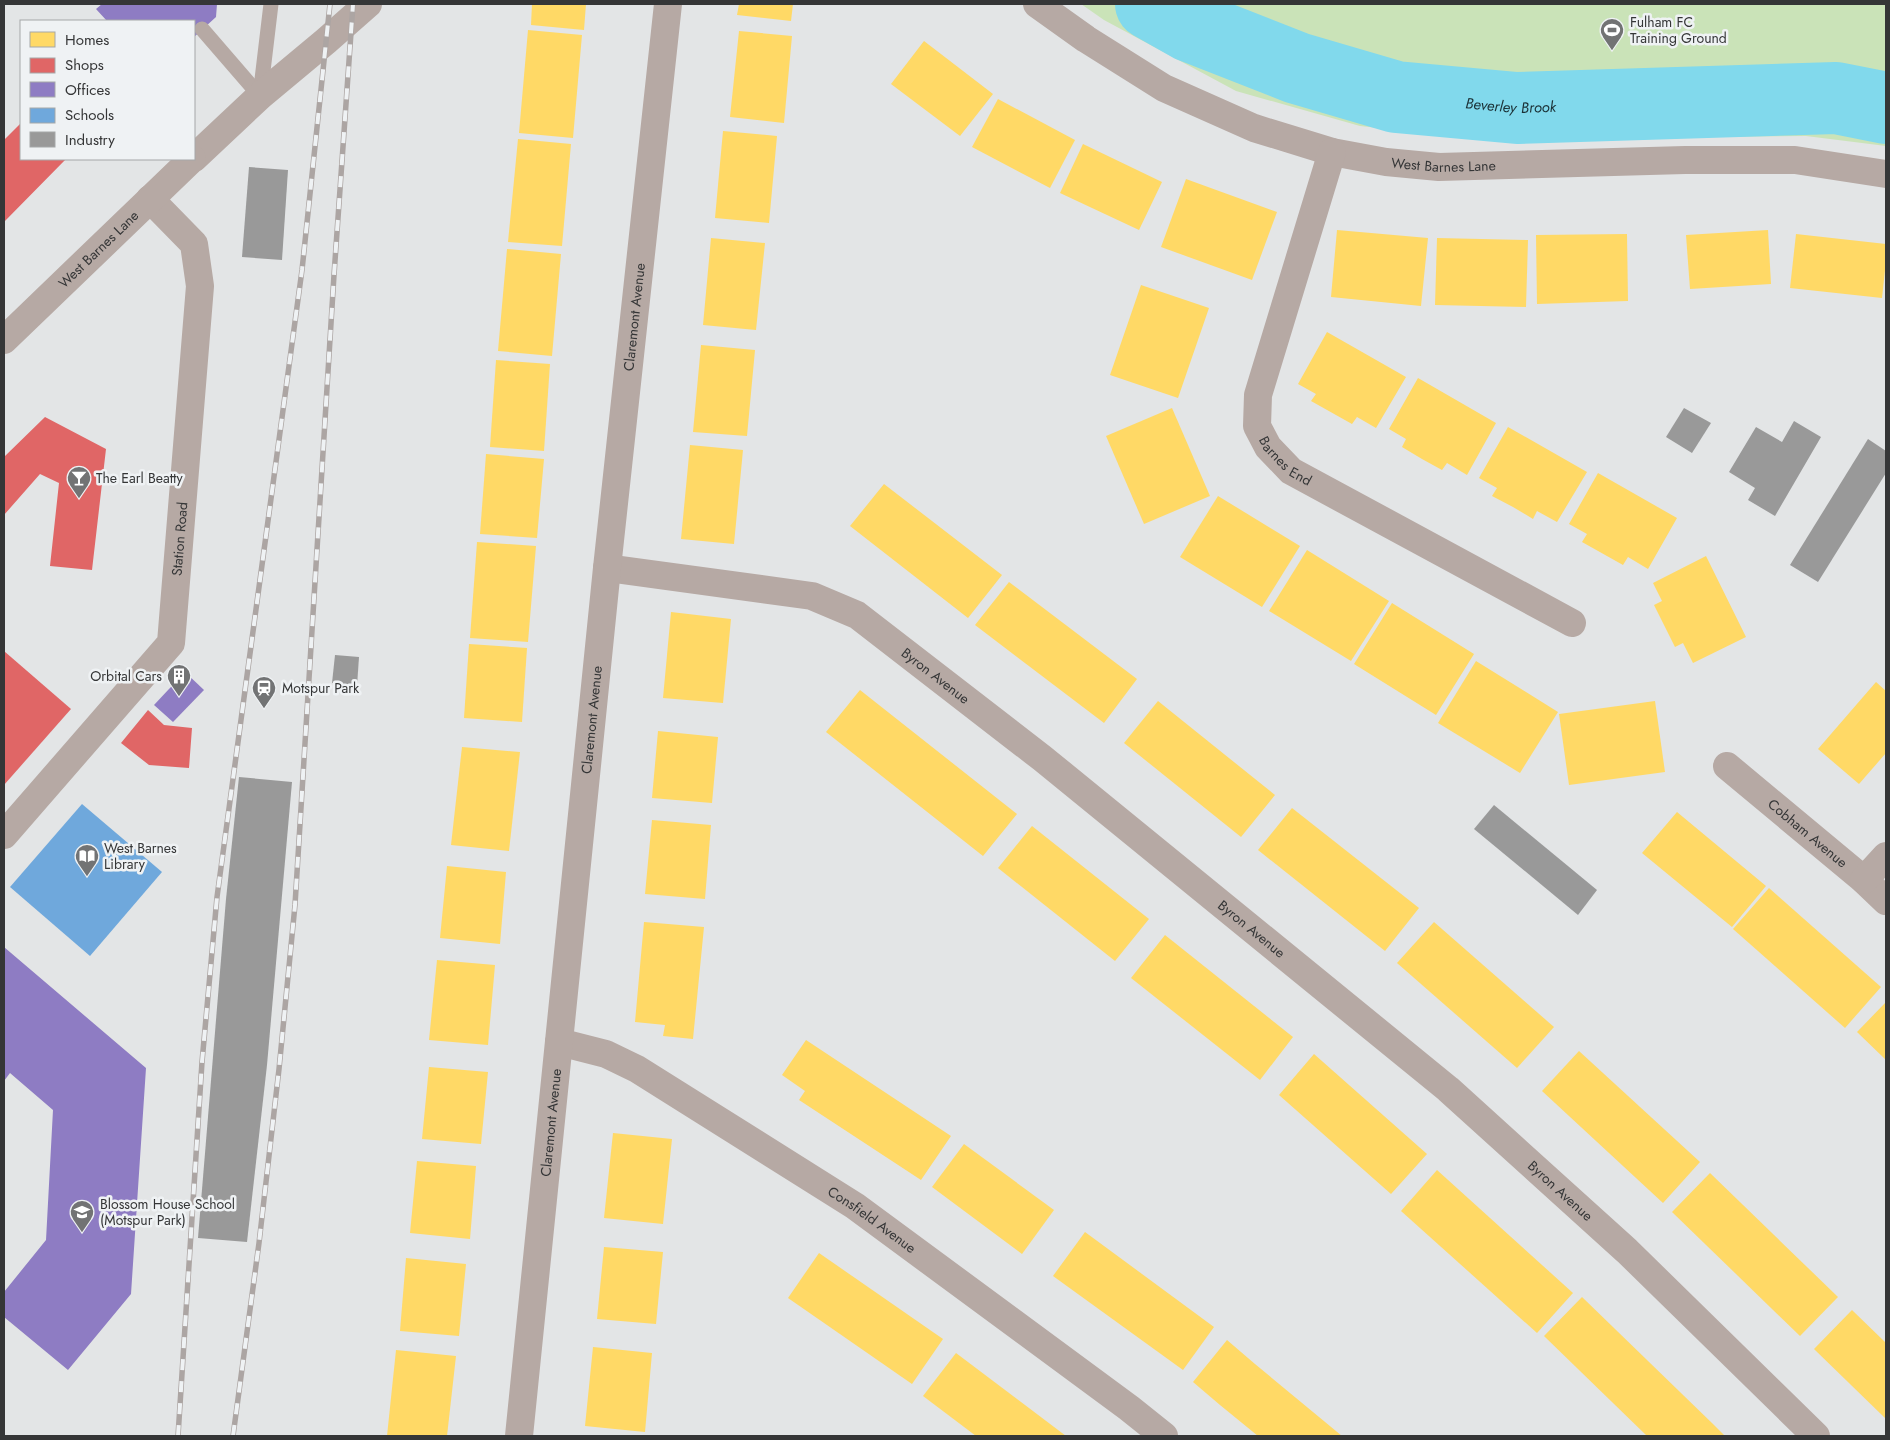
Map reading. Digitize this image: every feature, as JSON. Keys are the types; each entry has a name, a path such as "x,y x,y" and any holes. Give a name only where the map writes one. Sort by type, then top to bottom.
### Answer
{"street":[{"name":"West Barnes Lane","path":"195,156 260,96 368,4"},
{"name":"Claremont Avenue","path":"519,1436 607,568 668,4"},
{"name":"West Barnes Lane","path":"1037,4 1086,39 1164,88 1254,128 1332,152 1386,162 1439,167 1685,160 1795,160 1886,174"},
{"name":"Barnes End","path":"1332,152 1258,395 1257,426 1268,447 1291,470 1572,623"},
{"name":"West Barnes Lane","path":"4,340 191,160"},
{"name":"Station Road","path":"4,835 171,643 200,286 194,244 150,198"},
{"name":"Byron Avenue","path":"607,568 812,596 856,615 1042,758 1448,1089 1627,1250 1816,1436"},
{"name":"Cobham Avenue","path":"1727,766 1864,880 1886,901"},
{"path":"1864,880 1886,856"},
{"name":"Consfield Avenue","path":"559,1042 606,1054 637,1069 855,1206 1121,1402 1164,1436"}],"lane":[{"path":"260,96 271,4"},
{"path":"202,29 260,96"}],"green space":[{"path":"1081,4 1886,4 1886,146 1806,136 1481,139 1360,126 1236,91 1104,20"}],"building: Homes":[{"path":"532,4 586,4 584,30 531,25"},
{"path":"739,4 793,4 791,21 737,15"},
{"path":"528,30 582,35 573,138 519,133"},
{"path":"739,31 792,36 784,123 730,117"},
{"path":"924,41 993,94 960,136 891,84"},
{"path":"998,99 1075,140 1050,188 972,147"},
{"path":"723,131 777,136 769,223 715,218"},
{"path":"518,139 571,144 562,246 508,242"},
{"path":"1083,144 1162,182 1139,230 1060,193"},
{"path":"1186,179 1277,212 1252,280 1161,247"},
{"path":"1337,230 1428,238 1421,306 1331,297"},
{"path":"1768,230 1771,284 1690,289 1686,235"},
{"path":"1627,234 1628,301 1537,304 1536,235"},
{"path":"1796,234 1886,244 1882,298 1790,288"},
{"path":"711,238 765,243 756,330 703,325"},
{"path":"1437,238 1528,240 1526,307 1435,305"},
{"path":"507,249 561,254 552,356 498,351"},
{"path":"1141,285 1209,308 1178,398 1110,375"},
{"path":"1327,332 1406,377 1376,428 1357,417 1352,424 1311,401 1316,394 1298,384"},
{"path":"701,345 755,350 747,436 693,432"},
{"path":"496,360 550,364 544,451 490,447"},
{"path":"1418,378 1496,423 1467,475 1447,463 1442,470 1422,459 1402,447 1406,439 1389,429"},
{"path":"1172,408 1210,496 1144,524 1106,436"},
{"path":"1508,427 1587,472 1557,522 1537,511 1533,519 1492,496 1497,488 1479,478"},
{"path":"690,445 743,450 734,544 681,539"},
{"path":"486,454 544,459 537,538 480,534"},
{"path":"1598,473 1677,518 1648,569 1628,557 1623,565 1582,542 1587,534 1569,524"},
{"path":"884,484 1002,575 968,618 850,526"},
{"path":"1218,496 1300,546 1262,607 1180,557"},
{"path":"477,542 536,546 528,642 470,638"},
{"path":"1307,550 1389,601 1351,661 1269,611"},
{"path":"1706,556 1746,637 1693,663 1683,643 1675,647 1654,605 1662,601 1653,583"},
{"path":"1009,582 1137,679 1104,723 975,625"},
{"path":"1392,603 1474,654 1436,715 1354,664"},
{"path":"671,612 731,619 723,703 663,698"},
{"path":"469,644 527,648 522,722 464,718"},
{"path":"1476,661 1558,712 1520,773 1438,723"},
{"path":"1876,682 1886,691 1886,753 1859,784 1818,749"},
{"path":"860,690 1017,814 983,856 826,732"},
{"path":"1158,701 1275,795 1241,837 1124,743"},
{"path":"1655,701 1665,772 1569,785 1559,714"},
{"path":"658,731 718,737 712,803 652,798"},
{"path":"462,747 520,752 509,851 451,845"},
{"path":"1292,808 1419,908 1385,951 1258,850"},
{"path":"1677,812 1766,886 1732,927 1642,853"},
{"path":"652,820 711,825 705,899 645,894"},
{"path":"1032,826 1149,919 1115,961 998,868"},
{"path":"447,866 506,872 500,944 440,938"},
{"path":"1769,888 1881,987 1845,1028 1733,929"},
{"path":"644,922 704,927 693,1039 663,1036 665,1025 635,1022"},
{"path":"1434,922 1554,1027 1517,1068 1397,963"},
{"path":"1165,935 1293,1037 1260,1080 1131,978"},
{"path":"437,960 495,965 488,1045 429,1040"},
{"path":"1886,1002 1886,1060 1857,1032"},
{"path":"806,1040 951,1136 921,1180 799,1100 805,1091 782,1075"},
{"path":"1579,1051 1700,1162 1663,1203 1542,1091"},
{"path":"1314,1054 1427,1154 1391,1194 1279,1095"},
{"path":"429,1067 488,1072 481,1144 422,1139"},
{"path":"613,1133 672,1139 663,1224 604,1218"},
{"path":"964,1144 1054,1210 1022,1254 932,1187"},
{"path":"417,1161 476,1166 470,1239 410,1233"},
{"path":"1437,1170 1573,1293 1537,1333 1401,1211"},
{"path":"1710,1173 1838,1297 1800,1336 1672,1212"},
{"path":"1085,1232 1214,1327 1183,1370 1053,1276"},
{"path":"604,1247 663,1252 656,1324 597,1319"},
{"path":"819,1253 943,1339 912,1384 788,1298"},
{"path":"406,1258 466,1264 459,1336 400,1331"},
{"path":"1582,1297 1725,1436 1647,1436 1544,1336"},
{"path":"1852,1310 1886,1343 1886,1419 1814,1349"},
{"path":"1227,1340 1342,1436 1258,1436 1220,1405 1193,1382"},
{"path":"593,1347 652,1353 645,1432 585,1426"},
{"path":"396,1350 456,1356 447,1436 387,1436"},
{"path":"956,1353 1066,1436 976,1436 923,1396"}],"building: Shops":[{"path":"20,124 20,160 65,160 4,222 4,140"},
{"name":"The Earl Beatty","path":"45,417 106,449 92,570 50,566 59,483 40,474 4,515 4,457"},
{"path":"4,651 71,709 4,785"},
{"path":"148,710 164,725 192,728 189,768 149,765 121,743"}],"building: Offices":[{"path":"102,4 217,4 216,17 195,36 195,20 106,20 96,9"},
{"name":"Orbital Cars","path":"185,672 204,690 173,722 154,705"},
{"path":"4,947 146,1068 131,1294 68,1370 4,1317 4,1292 46,1240 53,1110 10,1073 4,1081"}],"building: Schools":[{"path":"82,804 162,872 90,956 10,887"}],"building: Industry":[{"path":"249,167 288,170 282,260 242,257"},
{"path":"1684,408 1711,423 1692,453 1666,437"},
{"path":"1794,421 1821,437 1775,516 1748,500 1755,488 1729,472 1756,427 1782,442"},
{"path":"1868,439 1886,451 1886,473 1818,582 1790,565"},
{"path":"335,655 359,657 357,686 332,683"},
{"path":"239,777 292,782 267,1065 247,1242 198,1238 226,899"},
{"path":"1494,805 1597,890 1578,915 1474,829"}],"waterway":[{"name":"Beverley Brook","path":"1151,4 1190,26 1297,68 1396,97 1517,108 1836,98 1886,108"}],"railway":[{"path":"178,1436 202,1062 217,897 302,270 330,4"},
{"path":"233,1436 259,1243 295,905 334,275 353,4"}],"place":[{"name":"Fulham FC Training Ground","path":"1612,51"},
{"name":"The Earl Beatty","path":"79,499"},
{"name":"Orbital Cars","path":"179,697"},
{"name":"Motspur Park","path":"264,709"},
{"name":"West Barnes Library","path":"87,877"},
{"name":"Blossom House School (Motspur Park)","path":"82,1233"}]}
